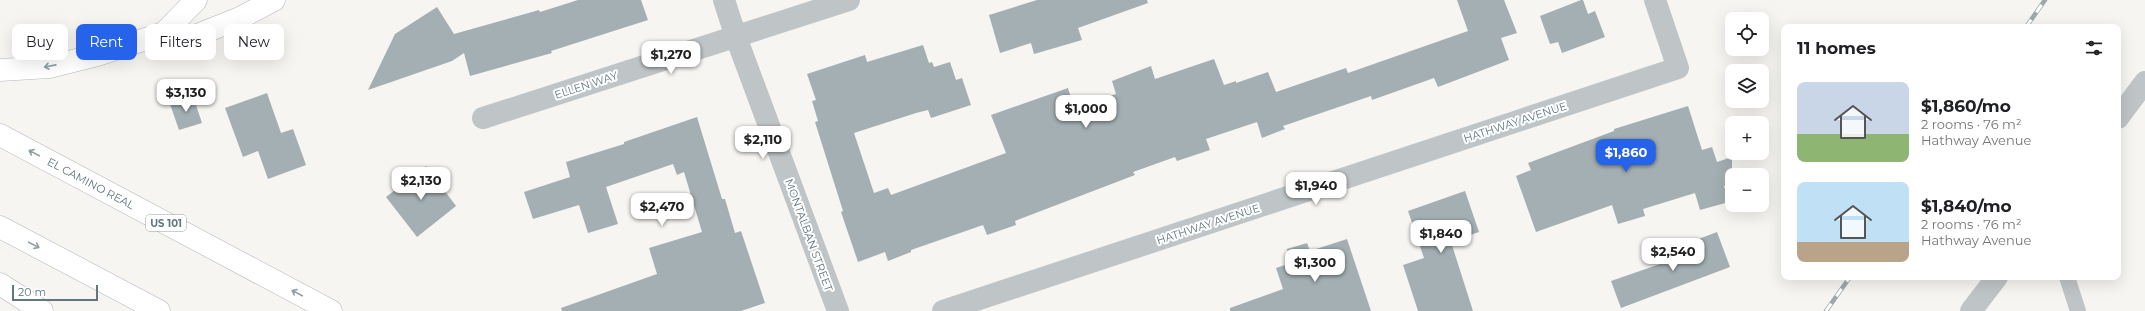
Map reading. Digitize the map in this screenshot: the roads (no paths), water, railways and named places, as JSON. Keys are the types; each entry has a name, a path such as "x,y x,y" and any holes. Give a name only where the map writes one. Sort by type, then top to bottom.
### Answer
{"highway":[{"path":"173,24 196,0"},
{"path":"216,28 240,18 274,0"},
{"path":"0,70 49,67 97,55 145,39"},
{"name":"EL CAMINO REAL","path":"0,135 331,311"},
{"path":"0,227 159,311"},
{"path":"0,284 42,311"}],"street":[{"name":"MONTALBAN STREET","path":"724,0 736,37 838,311"},
{"name":"ELLEN WAY","path":"483,118 849,0"},
{"name":"HATHWAY AVENUE","path":"943,311 1678,68 1655,0"},
{"path":"2121,114 2145,82"},
{"path":"1971,311 1995,280"}],"lane":[{"path":"2068,280 2078,311"}],"railway":[{"path":"2028,24 2045,0"},
{"path":"1826,311 1848,280"}]}
